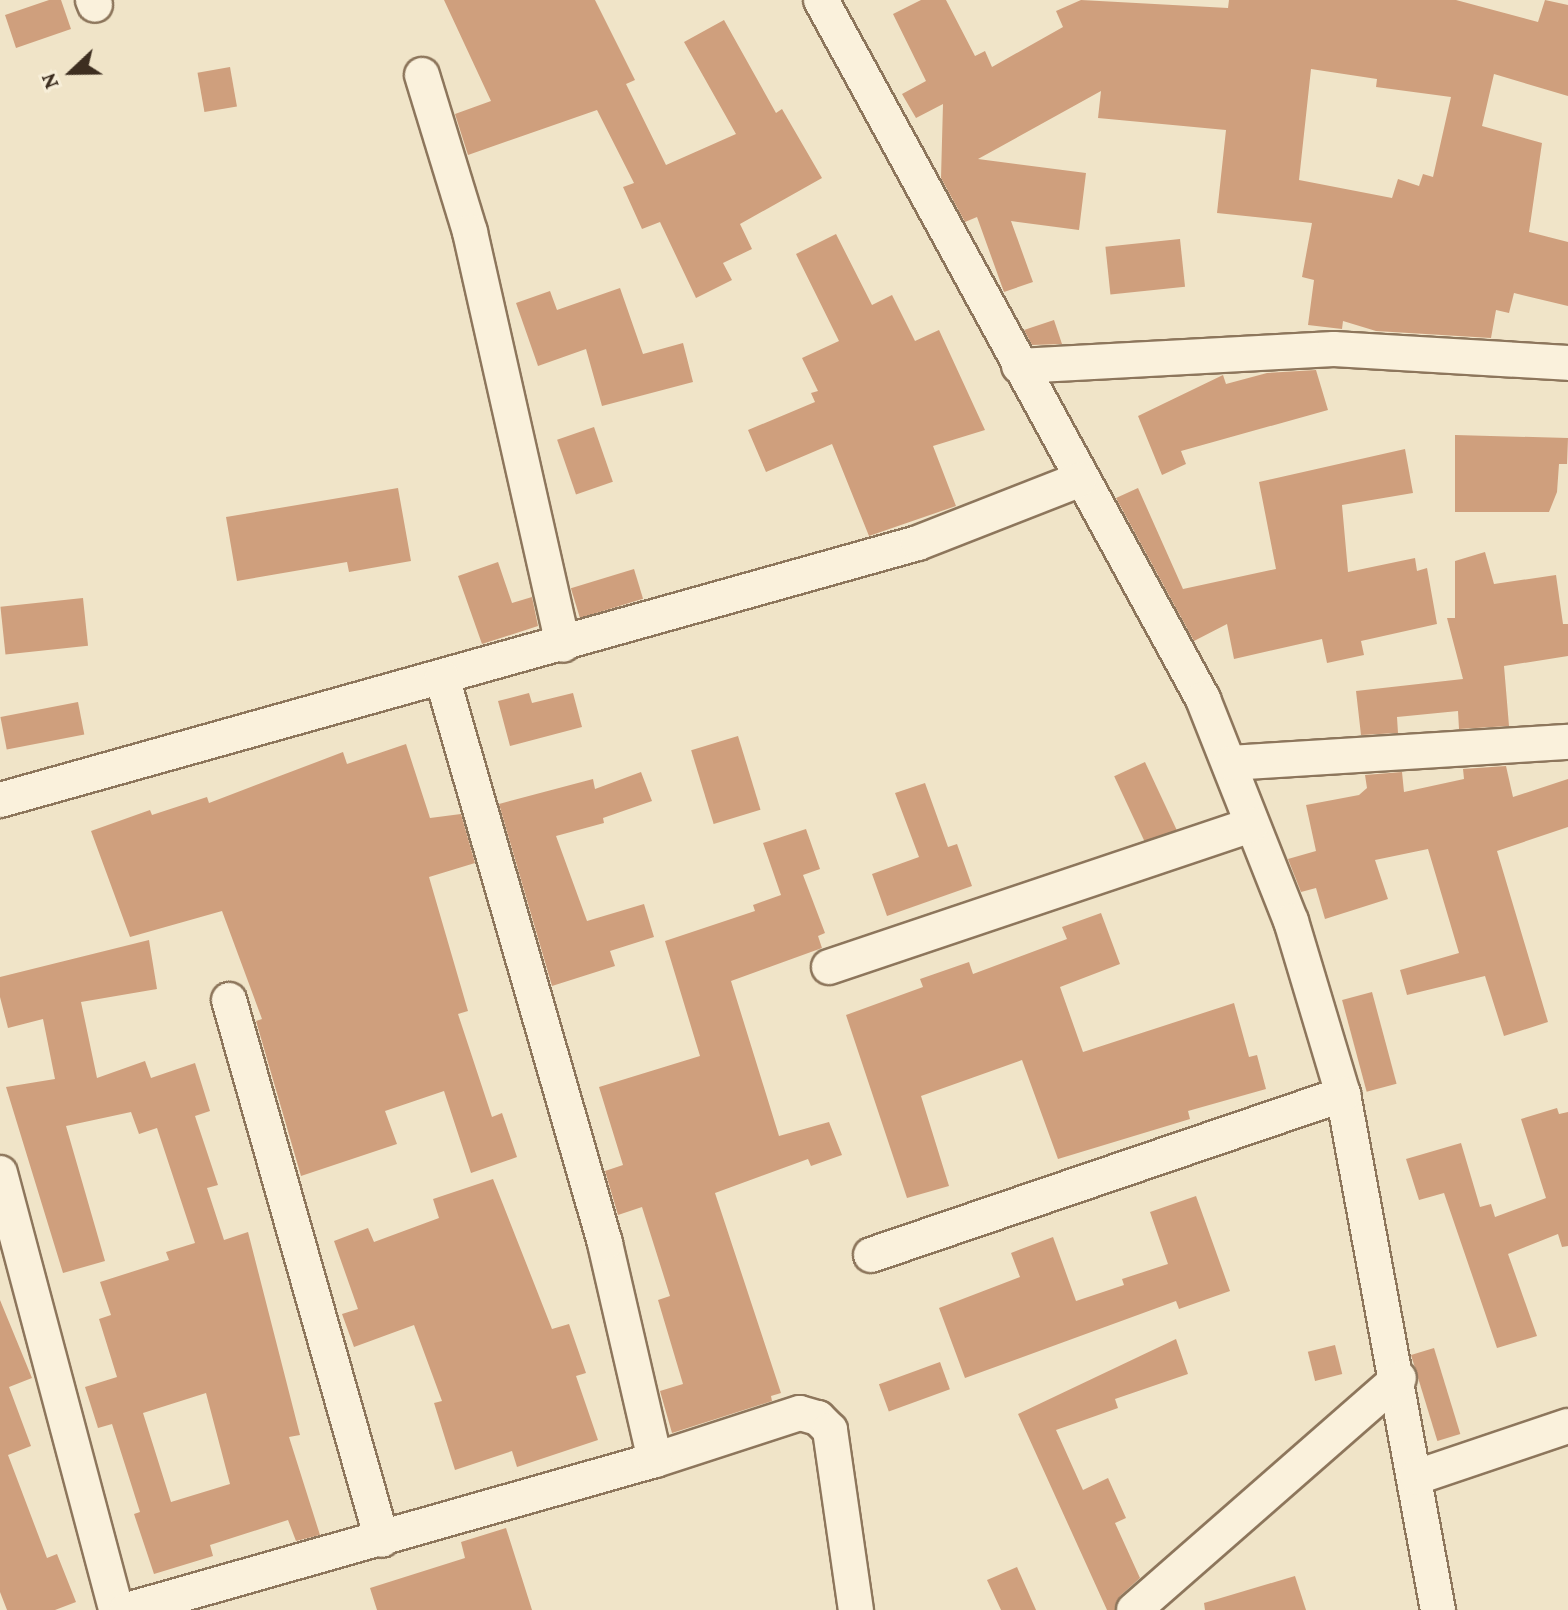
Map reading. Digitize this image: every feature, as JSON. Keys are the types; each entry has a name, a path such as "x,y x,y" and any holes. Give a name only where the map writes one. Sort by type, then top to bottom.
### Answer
{"street":[{"path":"821,0 1079,480 1203,699 1231,763 1291,921 1343,1094 1399,1378 1438,1610"},
{"path":"422,75 470,232 563,645"},
{"path":"1019,366 1334,349 1568,363"},
{"path":"0,800 563,645 918,543 1079,480"},
{"path":"442,677 605,1243 655,1460"},
{"path":"1231,763 1568,742"},
{"path":"829,967 1252,825"},
{"path":"229,1000 382,1540"},
{"path":"871,1255 1343,1094"},
{"path":"0,1173 116,1610"},
{"path":"1134,1610 1399,1378"},
{"path":"127,1610 382,1540 655,1460 800,1413 818,1418 830,1430 856,1610"},
{"path":"1417,1477 1568,1426"}],"building":[{"path":"49,0 61,0 71,29 16,48 5,15"},
{"path":"444,0 595,0 635,80 626,84 666,165 736,134 684,42 724,20 776,113 782,109 822,178 740,224 752,249 723,263 732,280 696,298 660,222 642,229 623,187 634,183 597,110 468,155 455,114 491,101"},
{"path":"921,0 946,0 975,56 985,51 992,67 1063,27 1056,11 1081,0 1228,8 1229,0 1456,0 1538,22 1545,0 1568,5 1568,96 1494,74 1482,126 1542,143 1529,232 1568,242 1568,306 1514,293 1509,313 1496,310 1491,338 1376,331 1343,321 1342,329 1308,325 1314,280 1302,277 1312,223 1217,213 1226,130 1098,118 1101,91 978,159 1086,173 1079,230 1011,221 1033,282 1004,292 977,217 965,222 941,178 943,104 916,118 902,94 926,81 893,14","holes":["1311,69 1377,79 1376,87 1451,97 1433,177 1423,174 1419,186 1398,179 1392,198 1299,180"]},
{"path":"230,67 237,106 204,112 198,73"},
{"path":"836,234 872,305 892,295 915,341 939,330 985,430 933,446 956,506 869,536 832,444 766,472 748,430 815,402 811,393 818,391 802,358 839,341 796,254"},
{"path":"1180,239 1185,287 1110,295 1105,247"},
{"path":"620,288 643,354 683,343 693,382 602,406 586,349 538,366 516,303 550,291 557,310"},
{"path":"1054,320 1062,344 1032,345 1024,330"},
{"path":"1316,370 1328,410 1181,451 1186,464 1162,475 1138,416 1223,375 1226,384 1267,373"},
{"path":"594,427 613,482 576,495 557,440"},
{"path":"1455,435 1568,438 1567,464 1559,464 1557,492 1549,512 1455,512"},
{"path":"1405,449 1413,493 1342,505 1348,572 1415,558 1417,571 1427,568 1437,624 1361,641 1364,655 1327,663 1322,639 1234,659 1227,624 1194,641 1116,498 1138,488 1183,589 1276,569 1259,482"},
{"path":"398,488 411,561 349,572 347,562 237,581 226,517"},
{"path":"1485,552 1494,584 1556,575 1563,624 1568,624 1568,656 1504,666 1509,726 1459,729 1458,711 1397,717 1398,733 1361,735 1356,691 1463,679 1447,618 1455,618 1455,561"},
{"path":"498,562 512,603 532,597 538,626 482,644 458,576"},
{"path":"634,569 643,599 580,618 571,588"},
{"path":"83,598 88,646 5,654 0,607"},
{"path":"529,693 532,703 573,693 582,727 510,746 498,701"},
{"path":"78,702 84,734 7,749 0,717"},
{"path":"738,736 761,810 714,824 691,750"},
{"path":"406,744 430,818 461,814 475,863 429,877 468,1011 458,1014 492,1117 502,1113 517,1157 471,1173 444,1091 385,1111 397,1144 301,1176 256,1021 262,1019 222,911 130,937 91,831 150,810 152,815 207,797 209,803 343,752 347,764"},
{"path":"1145,762 1177,830 1146,844 1114,776"},
{"path":"1506,766 1513,797 1568,779 1568,827 1497,851 1548,1022 1504,1036 1485,976 1407,995 1400,970 1459,953 1428,849 1375,860 1388,899 1325,919 1316,888 1301,892 1288,859 1316,851 1306,805 1359,795 1367,788 1365,775 1402,772 1404,792 1464,779 1463,769"},
{"path":"641,772 652,801 603,818 604,823 556,836 587,921 644,904 654,937 610,951 615,966 552,986 499,804 593,779 595,789"},
{"path":"925,783 948,847 957,844 972,886 887,916 872,874 919,857 895,793"},
{"path":"806,829 820,869 803,875 825,933 818,936 822,948 731,981 779,1136 829,1122 842,1155 811,1166 808,1159 715,1193 781,1393 771,1396 772,1401 672,1433 660,1391 683,1384 658,1300 670,1296 642,1207 618,1215 605,1171 623,1165 599,1087 700,1056 665,941 755,911 753,905 781,895 763,843"},
{"path":"1101,913 1120,964 1060,987 1083,1052 1234,1003 1249,1057 1257,1055 1266,1089 1188,1111 1190,1119 1058,1159 1022,1060 921,1096 949,1186 907,1198 846,1015 923,987 920,979 969,962 973,974 1067,939 1062,927"},
{"path":"149,940 157,989 81,1002 97,1078 145,1061 151,1078 195,1063 210,1111 195,1116 218,1185 207,1188 224,1240 248,1232 300,1435 289,1437 320,1535 296,1541 288,1520 210,1545 213,1556 154,1574 134,1514 140,1512 112,1424 98,1428 85,1387 117,1377 99,1319 111,1315 100,1282 169,1260 166,1252 195,1243 157,1128 139,1134 131,1112 66,1126 105,1261 63,1273 6,1087 55,1079 43,1019 8,1028 0,997 0,977","holes":["206,1393 230,1484 171,1502 143,1413"]},
{"path":"1372,992 1397,1084 1367,1092 1342,1000"},
{"path":"1557,1108 1559,1114 1568,1112 1568,1246 1562,1247 1558,1234 1508,1254 1537,1336 1497,1348 1444,1193 1419,1200 1406,1159 1461,1143 1480,1207 1491,1204 1495,1217 1546,1198 1521,1119"},
{"path":"493,1179 552,1329 569,1324 586,1373 576,1376 598,1440 517,1467 512,1451 455,1470 434,1403 442,1401 414,1325 354,1347 342,1314 358,1309 334,1241 368,1228 374,1242 439,1218 433,1199"},
{"path":"1196,1196 1230,1291 1179,1309 1176,1301 965,1378 939,1308 1020,1277 1011,1253 1053,1237 1076,1301 1124,1285 1122,1279 1168,1264 1150,1212"},
{"path":"0,1300 32,1378 9,1387 31,1446 8,1455 47,1558 57,1554 76,1602 55,1610 7,1610 0,1592"},
{"path":"1176,1339 1188,1374 1115,1399 1118,1408 1056,1430 1083,1490 1108,1478 1126,1518 1115,1523 1140,1578 1120,1596 1115,1610 1107,1610 1018,1414"},
{"path":"1335,1345 1342,1374 1315,1381 1308,1352"},
{"path":"1434,1348 1460,1434 1437,1441 1411,1355"},
{"path":"940,1362 950,1389 889,1411 879,1384"},
{"path":"506,1528 532,1610 377,1610 370,1588 465,1558 461,1542"},
{"path":"1017,1567 1036,1610 1001,1610 987,1580"},
{"path":"1295,1576 1306,1610 1205,1610 1204,1603"}]}
